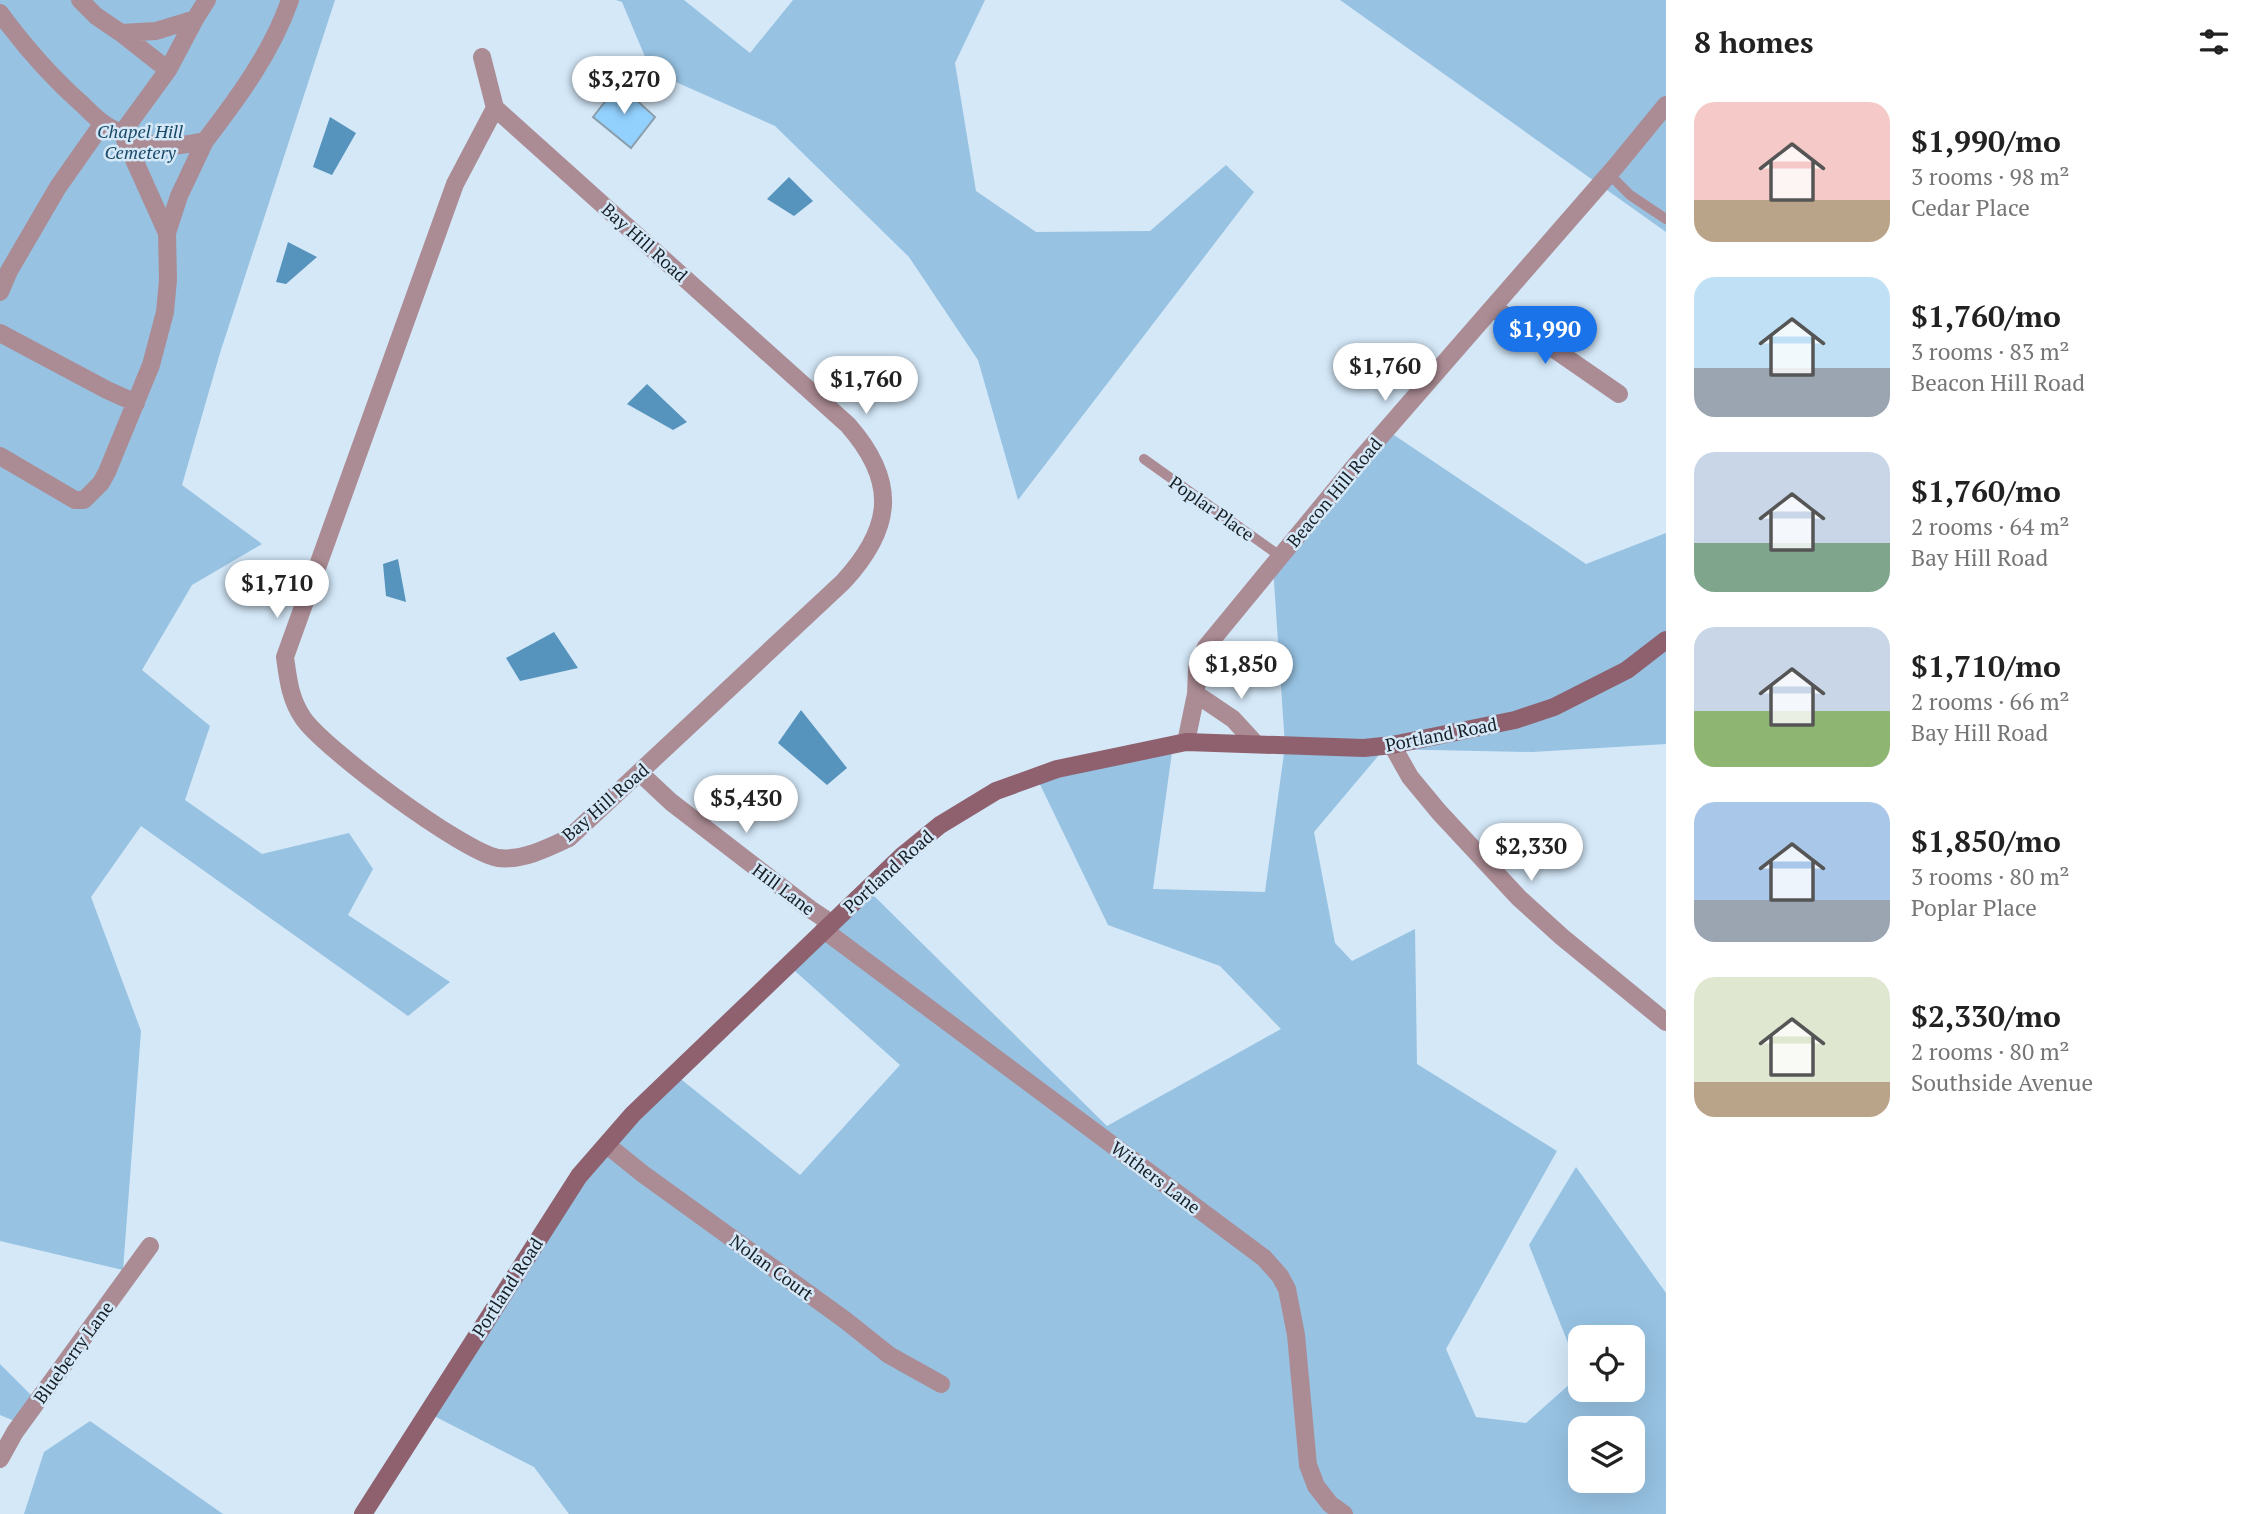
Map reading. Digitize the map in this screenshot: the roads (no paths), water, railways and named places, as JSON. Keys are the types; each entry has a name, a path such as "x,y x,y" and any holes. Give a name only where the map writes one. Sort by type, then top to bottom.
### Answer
{"street":[{"path":"80,0 96,16 168,70"},
{"path":"122,134 168,70 207,0"},
{"path":"0,456 75,500 84,500 101,482 152,365 162,324 168,280 167,233 179,196 205,141 242,92 269,45 290,0"},
{"path":"0,13 28,51 110,130 141,143 160,147 174,148 205,141"},
{"path":"121,33 145,33 195,19"},
{"path":"482,57 495,108"},
{"name":"Beacon Hill Road","path":"1186,742 1196,694 1197,669 1206,647 1359,461 1666,105"},
{"name":"Bay Hill Road","path":"495,108 848,425 864,443 876,463 881,480 881,522 873,543 860,564 640,774 569,838 527,855 496,858 470,848 441,830 342,756 302,717 288,684 285,657 287,648 455,184 495,108"},
{"path":"0,292 4,267 103,123"},
{"path":"122,134 167,233"},
{"path":"1493,307 1619,394"},
{"path":"0,333 136,403"},
{"name":"Portland Road","path":"363,1514 565,1195 633,1114 902,856 940,825 996,791 1057,769 1186,742 1364,748 1392,745 1515,720 1554,707 1627,670 1666,640"},
{"path":"1196,694 1233,719 1256,744"},
{"path":"1392,745 1410,777 1439,812 1519,898 1666,1022"},
{"name":"Hill Lane","path":"640,774 671,802 810,909 828,927"},
{"name":"Withers Lane","path":"828,927 1264,1258 1272,1267 1287,1289 1296,1335 1308,1465 1316,1486 1330,1504 1344,1514"},
{"name":"Nolan Court","path":"607,1145 889,1355 941,1384"},
{"name":"Blueberry Lane","path":"0,1460 15,1432 149,1246"}],"lane":[{"path":"1609,174 1630,195 1666,219"},
{"name":"Poplar Place","path":"1144,459 1280,556"}],"park label":[{"name":"Chapel Hill Cemetery","path":"140,141"}]}
